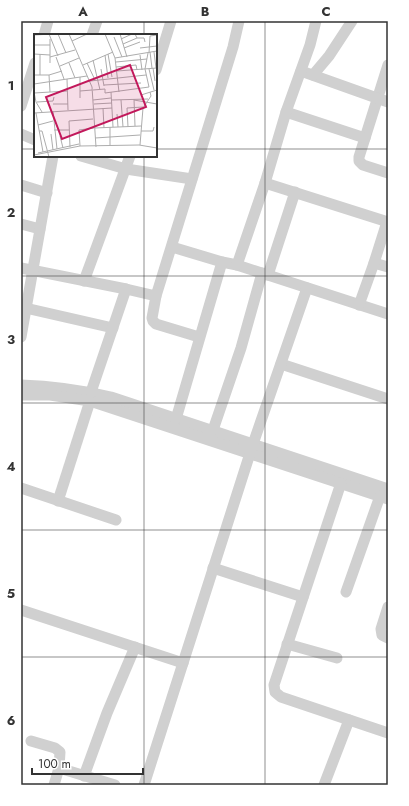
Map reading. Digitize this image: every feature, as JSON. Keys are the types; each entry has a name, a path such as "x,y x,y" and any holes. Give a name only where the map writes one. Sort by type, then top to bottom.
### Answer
{"street":[{"path":"44,34 48,21"},
{"path":"92,34 97,21"},
{"path":"157,66 170,21"},
{"path":"199,337 156,324 152,318 156,296 234,47 239,21"},
{"path":"237,265 265,183 286,112 310,45 316,21"},
{"path":"313,75 329,56 352,21"},
{"path":"388,65 383,100 365,138 359,157 359,161 363,165 388,173"},
{"path":"21,106 34,66"},
{"path":"301,71 383,100"},
{"path":"286,112 365,138"},
{"path":"21,134 34,140"},
{"path":"21,337 24,307 33,271 53,157"},
{"path":"84,157 126,169 192,179"},
{"path":"84,281 130,157"},
{"path":"265,183 388,222 359,305"},
{"path":"21,185 47,193"},
{"path":"213,430 265,274 295,192"},
{"path":"21,224 40,230"},
{"path":"172,247 237,265 388,314"},
{"path":"176,419 222,262"},
{"path":"374,263 388,267"},
{"path":"21,268 156,296"},
{"path":"144,785 252,448 307,288"},
{"path":"58,501 126,289"},
{"path":"24,307 113,328"},
{"path":"281,364 388,399"},
{"path":"21,384 48,386 91,397 252,448 386,494"},
{"path":"21,395 111,397 213,430 252,448 341,483 386,494"},
{"path":"341,483 274,685 275,692 281,697 388,733"},
{"path":"21,488 116,520"},
{"path":"346,592 386,494"},
{"path":"213,568 303,597"},
{"path":"388,607 381,629 382,635 388,638"},
{"path":"21,610 183,663"},
{"path":"287,644 337,658"},
{"path":"84,776 107,713 135,647"},
{"path":"324,785 348,720"},
{"path":"31,741 55,748 60,752 59,768 54,785"},
{"path":"59,768 115,785"}]}
